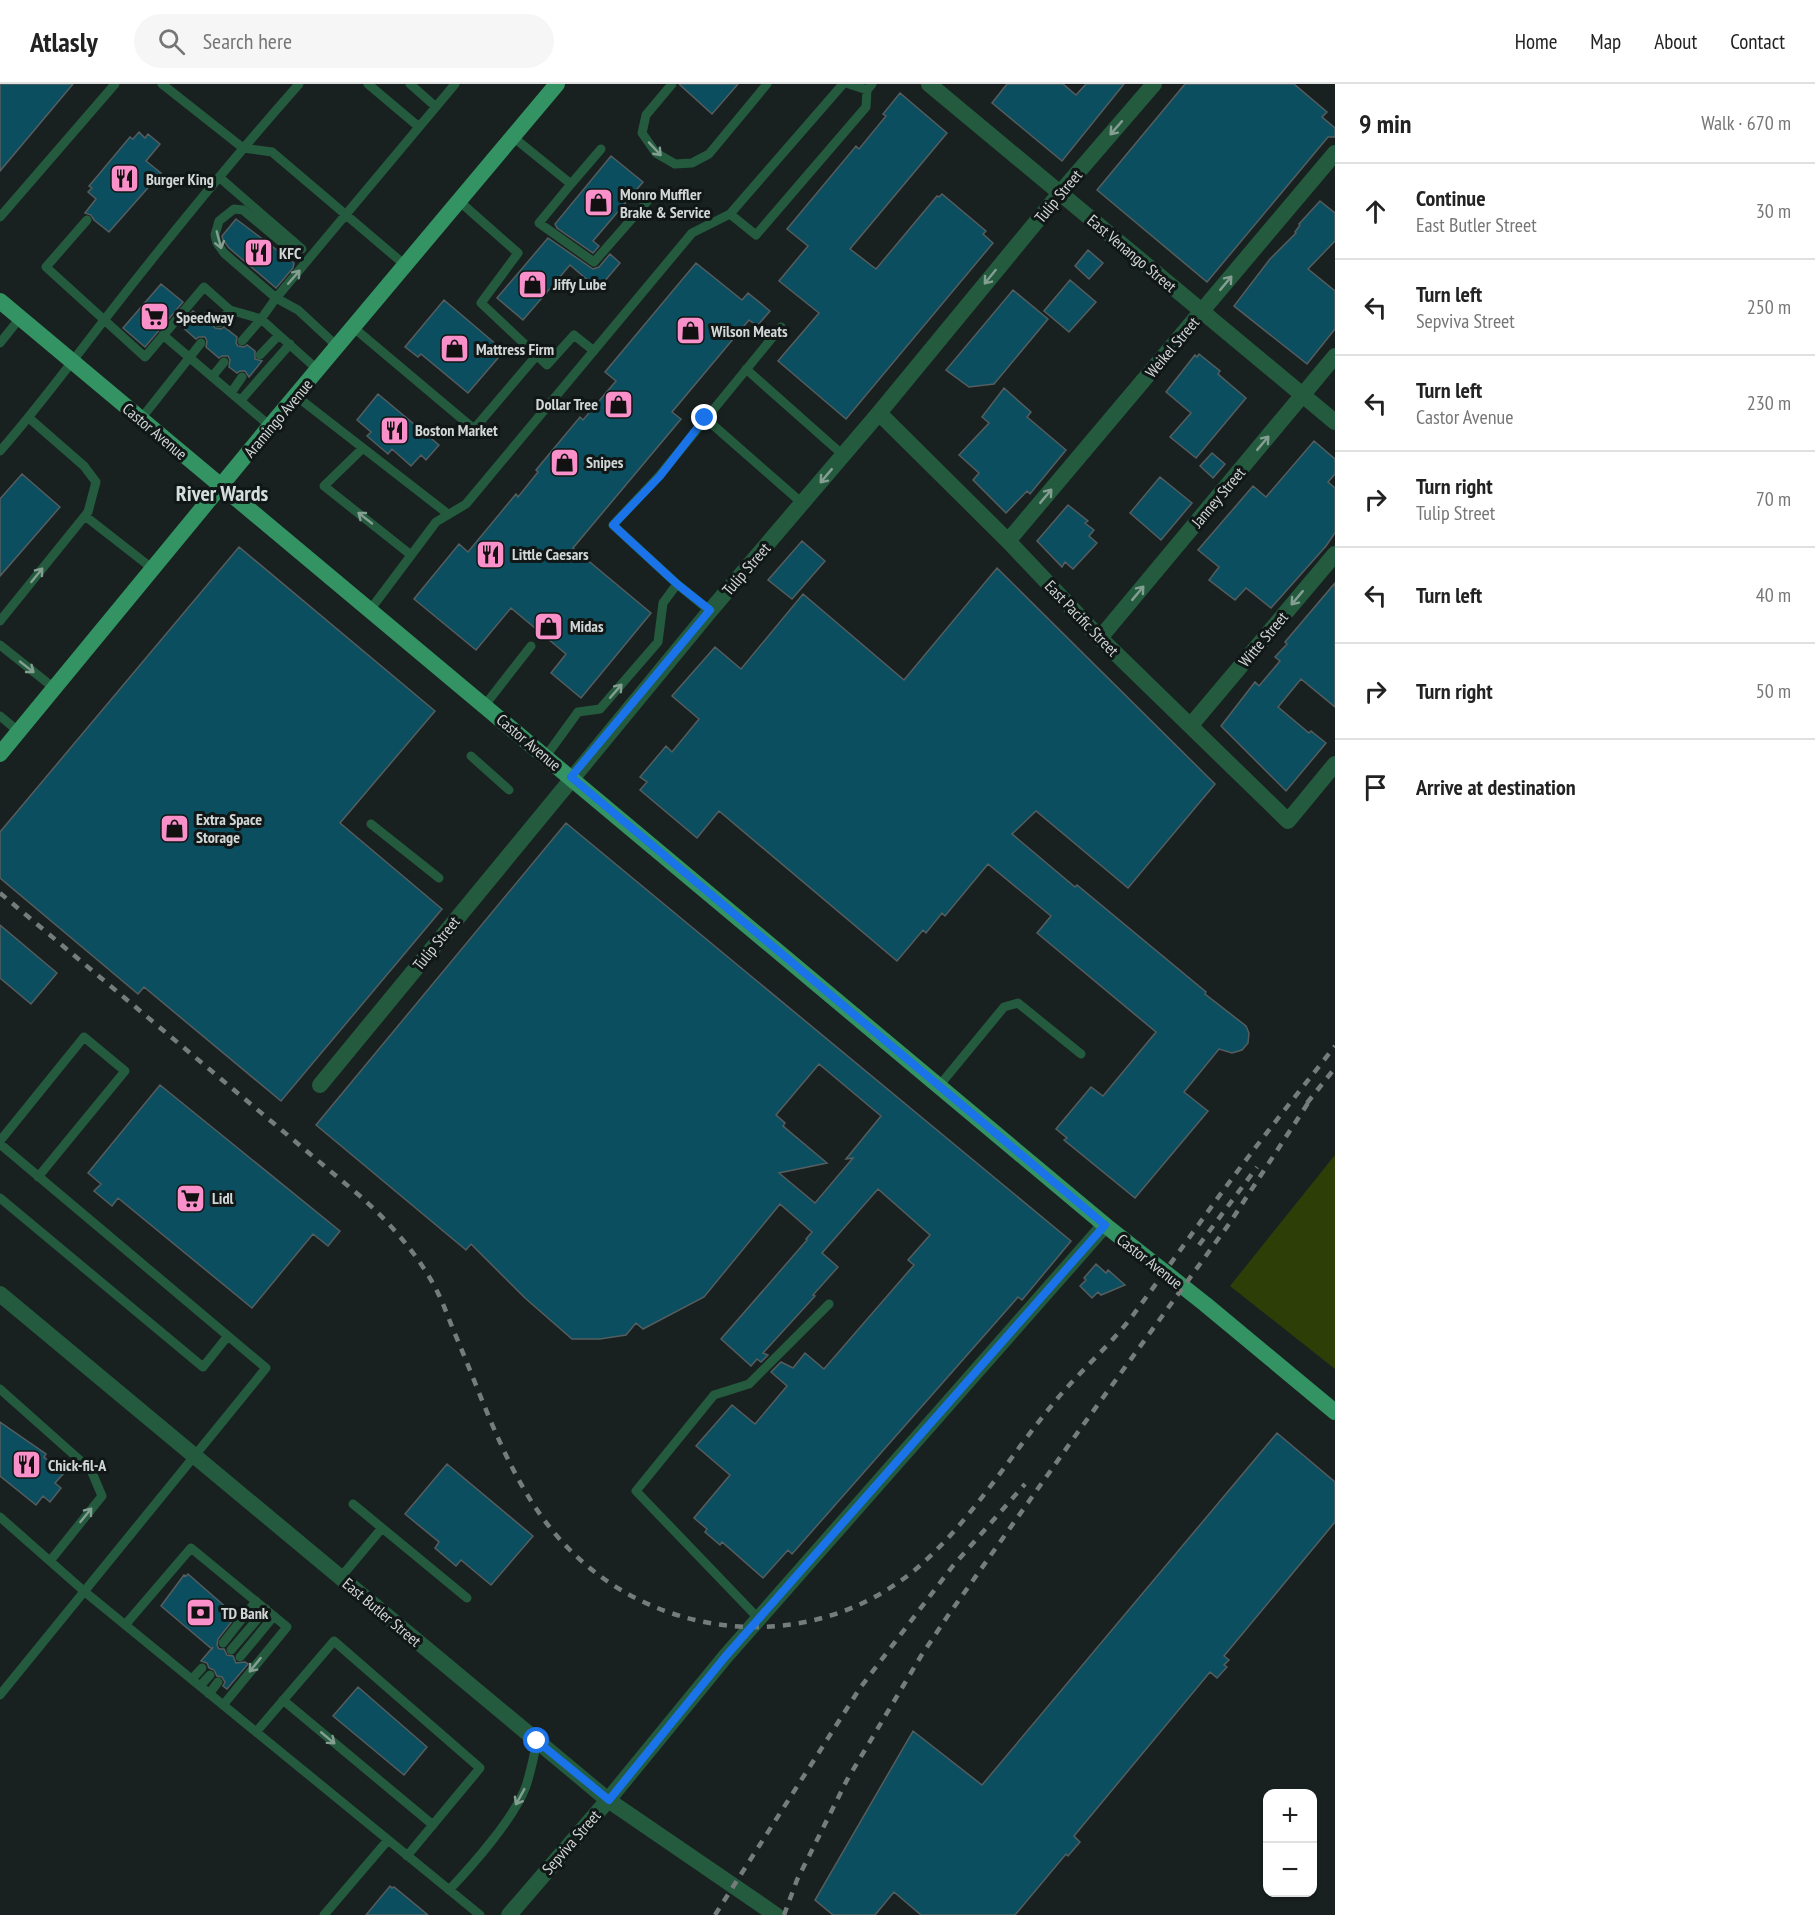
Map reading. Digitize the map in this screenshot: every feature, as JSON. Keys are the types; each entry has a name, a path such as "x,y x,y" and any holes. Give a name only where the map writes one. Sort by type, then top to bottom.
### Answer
{"main road":[{"name":"Aramingo Avenue","path":"0,754 270,426 513,137 553,85"},
{"name":"Castor Avenue","path":"0,301 1105,1225 1335,1412"}],"street":[{"name":"East Venango Street","path":"928,84 1335,422"},
{"name":"Tulip Street","path":"320,1085 710,610 879,413 1060,193 1154,84"},
{"name":"Weikel Street","path":"1008,541 1335,153"},
{"name":"Janney Street","path":"1100,638 1335,356"},
{"name":"East Pacific Street","path":"879,413 1008,541 1100,638 1288,820 1335,764"},
{"name":"Witte Street","path":"1191,725 1335,554"},
{"name":"Sepviva Street","path":"509,1915 609,1800 725,1657 1105,1225"},
{"name":"East Butler Street","path":"0,1294 609,1800 776,1915"}],"lane":[{"path":"0,217 115,84"},
{"path":"0,452 74,362 104,320 219,177 299,84"},
{"path":"368,84 419,127"},
{"path":"410,84 436,106"},
{"path":"242,341 276,297 455,84"},
{"path":"672,84 646,115 642,133 656,153 675,164 692,163 709,154 767,84"},
{"path":"370,610 436,522 466,504 692,233 730,214 843,84"},
{"path":"730,214 756,235 866,107 869,87 849,84"},
{"path":"168,86 243,148 272,152 405,265"},
{"path":"513,137 571,184"},
{"path":"601,148 539,223 594,262 651,197"},
{"path":"219,177 311,257"},
{"path":"459,201 518,253 481,303 547,364 574,335 594,351"},
{"path":"301,248 291,250 243,210 234,209 219,221 215,235 224,253 276,297 298,310 338,346"},
{"path":"87,220 46,267 145,357 204,287 230,310 261,319 318,370"},
{"path":"219,323 230,310"},
{"path":"0,343 20,318"},
{"path":"710,610 677,584 613,525 660,476 781,327"},
{"path":"354,328 474,429 537,355"},
{"path":"163,335 270,426"},
{"path":"260,355 279,335"},
{"path":"140,420 201,343"},
{"path":"241,400 290,344"},
{"path":"212,377 224,362"},
{"path":"746,369 843,455"},
{"path":"231,393 242,377"},
{"path":"296,396 448,514"},
{"path":"0,621 88,512 96,482 84,466 29,418"},
{"path":"705,418 802,504"},
{"path":"363,448 324,486 411,555"},
{"path":"85,516 153,569"},
{"path":"546,756 578,712 600,709 658,642 663,603 677,584"},
{"path":"0,645 54,688"},
{"path":"485,705 531,646"},
{"path":"0,716 18,731"},
{"path":"471,756 509,790"},
{"path":"371,824 439,878"},
{"path":"939,1086 1004,1007 1018,1003 1081,1054"},
{"path":"0,1695 196,1457 266,1368 38,1178 0,1143 84,1037 125,1071 38,1178"},
{"path":"0,1198 203,1366 227,1337"},
{"path":"759,1618 636,1491 714,1395 749,1384 829,1304"},
{"path":"0,1389 91,1470 102,1496 50,1561"},
{"path":"353,1504 467,1598"},
{"path":"0,1517 85,1592 480,1915"},
{"path":"341,1577 382,1528"},
{"path":"125,1625 191,1548 287,1627 224,1704"},
{"path":"223,1643 256,1601"},
{"path":"231,1650 266,1610"},
{"path":"240,1657 274,1616"},
{"path":"256,1732 334,1641 480,1768 407,1856"},
{"path":"192,1679 202,1668"},
{"path":"200,1686 210,1675"},
{"path":"209,1694 218,1682"},
{"path":"283,1700 433,1825"},
{"path":"449,1890 470,1868 511,1813 526,1787 537,1741"},
{"path":"324,1915 388,1840"}],"green space":[{"path":"1335,1155 1335,1369 1230,1286"}],"building":[{"path":"0,84 73,84 0,171"},
{"path":"679,84 738,84 712,114"},
{"path":"1007,84 1063,84 1076,95 1086,84 1124,84 1062,161 992,103"},
{"path":"1185,84 1294,84 1327,112 1322,117 1335,128 1335,137 1328,137 1207,282 1097,190"},
{"path":"900,93 947,133 850,249 876,269 937,196 942,194 986,231 983,234 993,243 846,419 778,361 819,313 779,281 808,246 787,229 856,146 859,149 886,116 883,114"},
{"name":"Burger King","path":"139,132 145,138 148,134 160,144 146,161 161,173 109,232 91,215 85,213 96,199 88,192 92,188 89,186 130,137 133,139"},
{"name":"Monro Muffler Brake & Service","path":"611,156 643,182 593,241 599,246 593,253 557,228 555,224"},
{"path":"1320,201 1335,213 1335,241 1308,269 1335,291 1335,329 1307,364 1234,306 1270,259 1296,233 1299,224"},
{"name":"KFC","path":"236,219 294,263 293,268 276,288 229,248 223,240 222,236"},
{"name":"Jiffy Lube","path":"548,238 593,269 599,267 610,254 620,263 598,289 570,265 523,320 497,298"},
{"path":"1088,250 1103,263 1089,279 1075,266"},
{"path":"696,263 742,300 748,293 770,311 757,326 749,320 672,412 681,419 573,548 651,613 581,698 551,673 566,654 511,608 476,650 414,599 459,544 468,552 516,494 518,497 538,472 536,470 580,417 583,420 616,381 605,372"},
{"path":"1070,280 1096,302 1069,332 1044,311"},
{"path":"161,284 183,302 145,347 123,328"},
{"path":"1013,290 1048,319 994,384 969,387 946,370"},
{"name":"Mattress Firm","path":"444,300 504,351 468,393 421,354 418,357 405,347"},
{"path":"193,311 201,317 207,311 214,318 215,328 224,327 237,337 238,346 247,345 255,351 255,359 262,361 249,377 245,371 237,373 229,367 228,356 219,358 206,347 205,337 196,339 180,325"},
{"path":"1199,354 1220,371 1218,374 1246,398 1196,458 1170,437 1191,413 1166,392 1195,355 1197,357"},
{"path":"1004,388 1031,412 1027,417 1066,450 1030,494 1027,491 1006,513 973,480 979,473 959,455 989,423 982,417"},
{"name":"Boston Market","path":"378,394 439,445 426,460 421,455 411,466 392,449 388,454 367,436 371,432 357,420"},
{"path":"1314,441 1335,459 1335,474 1328,482 1335,488 1335,533 1271,608 1246,588 1235,600 1209,580 1219,567 1198,550 1253,486 1266,497"},
{"path":"1212,453 1225,464 1213,478 1200,466"},
{"path":"22,474 60,507 0,576 0,499"},
{"path":"1160,477 1192,503 1161,540 1130,513"},
{"path":"1068,505 1088,521 1085,523 1094,530 1089,536 1097,543 1073,569 1065,562 1062,567 1037,541"},
{"path":"802,541 825,561 792,599 768,580"},
{"name":"Extra Space Storage","path":"239,547 435,711 340,823 442,909 281,1101 144,987 138,994 0,878 0,832"},
{"path":"997,568 1215,784 1128,888 1036,811 1012,834 1206,992 1205,994 1246,1026 1249,1033 1248,1043 1242,1050 1232,1053 1219,1049 1184,1092 1208,1111 1135,1198 1064,1140 1067,1138 1056,1129 1091,1087 1103,1096 1156,1032 1037,933 1051,916 988,864 945,916 942,913 926,933 923,930 897,961 719,811 697,838 640,790 647,782 640,777 666,746 672,752 699,719 672,696 715,647 741,669 803,594 904,680"},
{"path":"1335,583 1335,707 1301,679 1278,707 1309,733 1311,731 1326,743 1286,791 1221,726 1255,682 1259,686 1280,661 1275,657 1287,644 1285,642"},
{"path":"566,823 1071,1241 1022,1300 1018,1297 792,1554 788,1550 763,1578 722,1542 720,1545 705,1532 707,1529 694,1518 730,1475 696,1446 732,1405 755,1424 787,1386 771,1372 781,1362 793,1368 805,1353 824,1369 914,1265 908,1260 930,1235 878,1189 822,1253 838,1267 763,1353 768,1355 761,1362 757,1359 751,1366 721,1339 812,1232 780,1204 704,1297 643,1329 636,1323 626,1335 600,1339 572,1339 525,1298 471,1244 466,1250 316,1125","holes":["819,1064 881,1116 846,1159 853,1158 815,1203 779,1173 827,1163 783,1126 785,1123 776,1115"]},
{"path":"0,925 57,973 31,1004 0,978"},
{"path":"160,1085 340,1231 328,1246 313,1234 252,1308 118,1198 112,1206 94,1191 101,1184 88,1173"},
{"path":"1096,1264 1106,1273 1108,1270 1125,1285 1101,1295 1098,1292 1092,1298 1080,1286"},
{"name":"Chick-fil-A","path":"0,1422 46,1454 44,1457 64,1473 55,1483 61,1488 50,1502 43,1496 36,1505 0,1476"},
{"path":"1277,1433 1335,1482 1335,1522 1224,1656 1229,1660 1224,1665 1227,1667 1217,1678 1210,1672 1074,1836 1080,1842 1068,1856 1066,1854 1015,1915 921,1915 894,1892 875,1915 833,1915 815,1900 913,1731 982,1785"},
{"path":"447,1464 533,1536 491,1585 461,1560 456,1566 435,1548 439,1542 405,1514"},
{"name":"TD Bank","path":"188,1574 236,1616 218,1639 217,1645 219,1649 224,1649 227,1655 233,1656 236,1663 248,1664 227,1689 223,1686 225,1682 222,1677 217,1676 207,1663 201,1661 212,1649 161,1606 184,1575"},
{"path":"358,1687 427,1747 404,1775 333,1716"},
{"path":"390,1886 394,1887 428,1915 366,1915"}],"railway":[{"path":"0,893 360,1196 401,1238 428,1274 438,1293 491,1423 517,1477 549,1526 568,1548 605,1580 647,1603 691,1619 738,1626 785,1625 831,1615 875,1597 916,1569 936,1550 973,1509 1057,1399 1127,1323 1270,1128 1335,1046"},
{"path":"1307,1103 1335,1068"},
{"path":"784,1915 797,1880 847,1780 921,1656 1078,1432 1229,1224 1312,1097"},
{"path":"1199,1245 1257,1167"},
{"path":"715,1915 860,1688 952,1567 1025,1484"}],"place":[{"name":"Burger King","path":"125,179"},
{"name":"Monro Muffler Brake & Service","path":"599,203"},
{"name":"KFC","path":"258,253"},
{"name":"Jiffy Lube","path":"532,284"},
{"name":"Speedway","path":"155,317"},
{"name":"Wilson Meats","path":"690,331"},
{"name":"Mattress Firm","path":"455,349"},
{"name":"Dollar Tree","path":"619,404"},
{"name":"Boston Market","path":"394,430"},
{"name":"Snipes","path":"565,462"},
{"name":"Little Caesars","path":"491,554"},
{"name":"Midas","path":"549,626"},
{"name":"Extra Space Storage","path":"175,828"},
{"name":"Lidl","path":"191,1198"},
{"name":"Chick-fil-A","path":"27,1465"},
{"name":"TD Bank","path":"200,1613"}],"district":[{"name":"River Wards","path":"222,493"}],"route":[{"path":"537,1741 609,1800 725,1657 1105,1225 571,777 710,610 677,584 613,525 660,476 705,418"}]}
